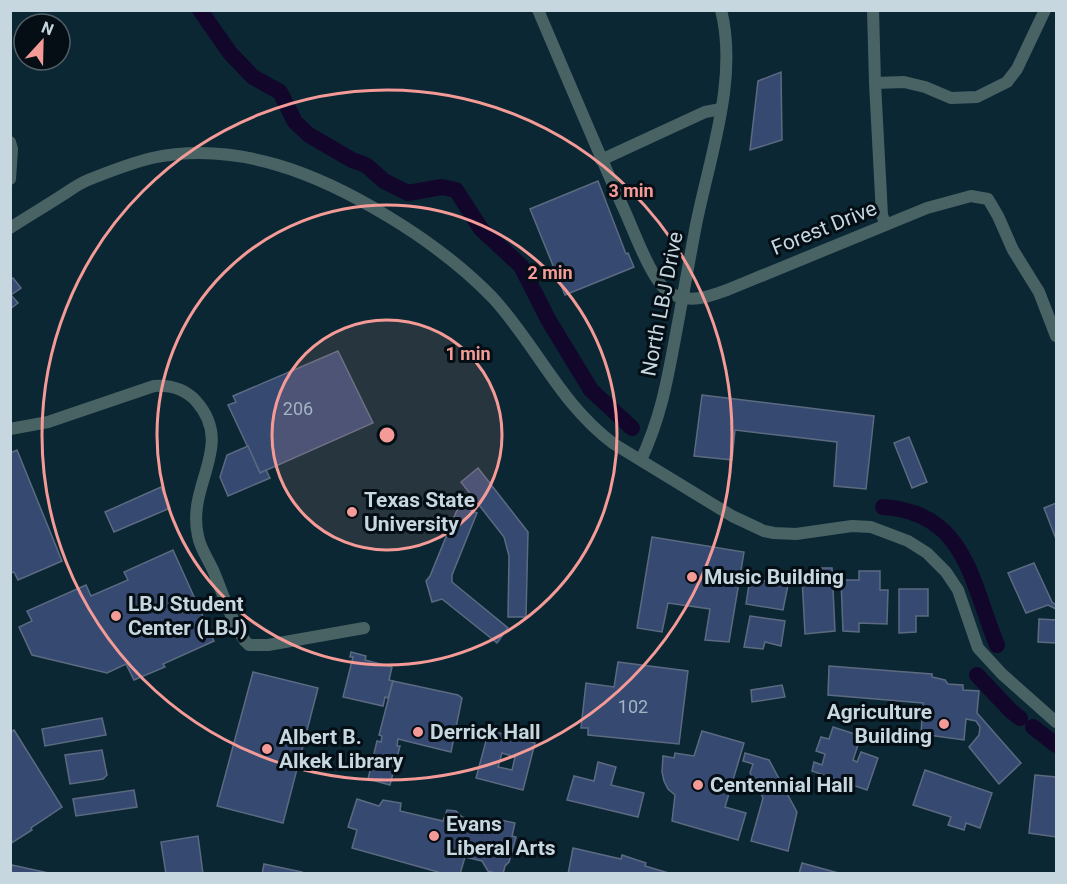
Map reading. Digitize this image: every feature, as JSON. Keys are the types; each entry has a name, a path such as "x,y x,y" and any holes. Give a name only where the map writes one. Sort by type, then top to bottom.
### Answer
{"street":[{"path":"538,10 601,160 657,280 669,292 683,297"},
{"name":"North LBJ Drive","path":"641,460 662,408 721,109 727,63 721,10"},
{"path":"873,10 874,83 882,215 885,224"},
{"path":"874,83 904,82 925,87 951,98 977,96 1006,82 1017,69 1046,10"},
{"path":"601,160 705,112 721,109"},
{"path":"10,142 12,149 10,179"},
{"path":"12,223 86,180 129,165 167,156 207,154 249,158 287,166 352,195 434,246 494,300 588,423 614,444 732,516 764,531 774,534 796,534 852,526 870,527 908,541 927,554 946,572 958,590 978,648 1002,674 1056,722"},
{"name":"Forest Drive","path":"683,297 701,299 727,290 885,224 958,198 971,196 988,199 1013,250 1039,292 1056,336"},
{"path":"10,429 48,422 154,386 170,386 182,390 193,397 203,409 210,421 212,433 212,448 197,502 198,537 245,641 249,645 267,645 364,628"}],"building":[{"path":"781,72 782,140 750,150 758,81"},
{"path":"598,181 626,254 628,253 634,267 565,295 530,209"},
{"path":"13,278 21,288 11,295 18,303 10,309 10,280"},
{"path":"338,351 373,423 260,473 228,405 236,402 233,396"},
{"path":"702,395 874,416 866,489 834,486 837,442 735,430 732,460 694,456"},
{"path":"909,437 927,482 912,488 894,443"},
{"path":"248,446 260,473 266,470 270,478 228,496 220,477 227,455"},
{"path":"17,450 62,561 18,580 14,572 10,573 10,453"},
{"path":"478,468 528,532 526,617 508,617 509,556 504,537 461,482"},
{"path":"161,487 170,508 114,532 105,512"},
{"path":"1056,503 1056,539 1044,508"},
{"path":"459,505 477,513 452,575 452,582 508,628 497,643 442,599 432,602 426,581"},
{"name":"Music Building","path":"652,537 744,552 729,642 705,640 710,609 668,603 662,632 637,628"},
{"name":"LBJ Student Center (LBJ)","path":"173,550 214,641 163,664 165,667 134,680 126,664 107,673 32,655 19,627 32,621 27,611 86,585 91,596 128,580 124,572"},
{"path":"1034,563 1056,609 1048,605 1026,613 1008,573"},
{"path":"815,568 832,568 835,631 805,634 802,577 816,578"},
{"path":"859,571 880,571 880,590 888,590 887,624 859,623 859,632 843,631 841,580 859,580"},
{"path":"750,578 788,585 783,610 746,604"},
{"path":"899,589 928,589 928,616 916,616 916,632 899,633"},
{"path":"750,616 785,621 781,646 765,642 763,649 744,647"},
{"path":"1039,619 1056,620 1056,643 1038,642"},
{"path":"351,652 366,656 365,660 392,667 389,680 393,681 383,706 343,697 353,657 350,657"},
{"path":"618,662 688,671 679,744 588,735 588,728 581,728 586,683 614,687"},
{"name":"Agriculture Building","path":"829,666 932,674 932,677 945,680 948,684 963,685 963,690 979,691 977,713 1021,763 999,784 969,747 979,735 980,727 976,721 966,719 964,740 921,734 923,703 828,695"},
{"name":"Albert B. Alkek Library","path":"253,672 318,688 283,823 217,806"},
{"name":"Derrick Hall","path":"393,681 458,695 462,698 451,752 398,739 397,746 400,746 390,785 368,779 377,741 381,742 382,736 379,735"},
{"path":"782,685 785,697 752,702 751,690"},
{"path":"102,718 106,735 45,746 42,729"},
{"path":"833,727 861,736 853,760 857,762 861,752 878,758 867,790 812,771 814,762 822,765 825,754 816,751 821,737 829,739"},
{"path":"14,730 62,807 10,844 10,732"},
{"path":"489,730 535,743 523,790 476,778","holes":["502,753 515,757 512,770 498,767"]},
{"name":"Centennial Hall","path":"702,731 744,743 725,807 746,813 738,840 672,821 675,795 664,781 663,756 674,758 675,753 694,756"},
{"path":"102,750 107,775 103,779 70,784 65,755"},
{"path":"745,753 769,760 797,812 788,851 751,841 763,798 750,773 753,764 743,761"},
{"path":"598,762 616,767 611,785 644,793 638,817 567,800 574,776 594,781"},
{"path":"925,770 992,793 980,828 966,823 964,830 948,825 951,817 913,805"},
{"path":"1035,775 1056,777 1056,837 1029,833"},
{"path":"134,790 137,807 76,816 73,799"},
{"name":"Evans Liberal Arts","path":"357,799 379,806 383,800 401,803 400,811 443,821 447,810 456,811 462,817 494,825 501,820 515,823 512,836 516,837 509,862 503,874 499,874 488,871 482,861 465,857 460,874 445,874 352,848 357,830 348,827"},
{"path":"198,836 203,874 166,874 161,842"},
{"path":"573,848 621,859 622,855 646,863 645,866 672,874 568,874"},
{"path":"802,863 842,874 799,874"},
{"path":"264,864 302,872 301,874 262,874"},
{"path":"12,865 53,874 10,874"}],"waterway":[{"path":"200,10 230,53 253,77 280,92 295,122 309,135 352,160 366,165 384,181 408,193 442,187 456,190 481,229 521,266 549,321 591,390 632,428"},
{"path":"883,507 911,512 932,522 949,536 971,575 997,645"},
{"path":"977,675 1020,718"},
{"path":"1033,727 1056,745"}],"place":[{"name":"Texas State University","path":"352,512"},
{"name":"Music Building","path":"692,577"},
{"name":"LBJ Student Center (LBJ)","path":"116,616"},
{"name":"Agriculture Building","path":"944,724"},
{"name":"Derrick Hall","path":"418,732"},
{"name":"Albert B. Alkek Library","path":"267,749"},
{"name":"Centennial Hall","path":"698,785"},
{"name":"Evans Liberal Arts","path":"434,836"}]}
